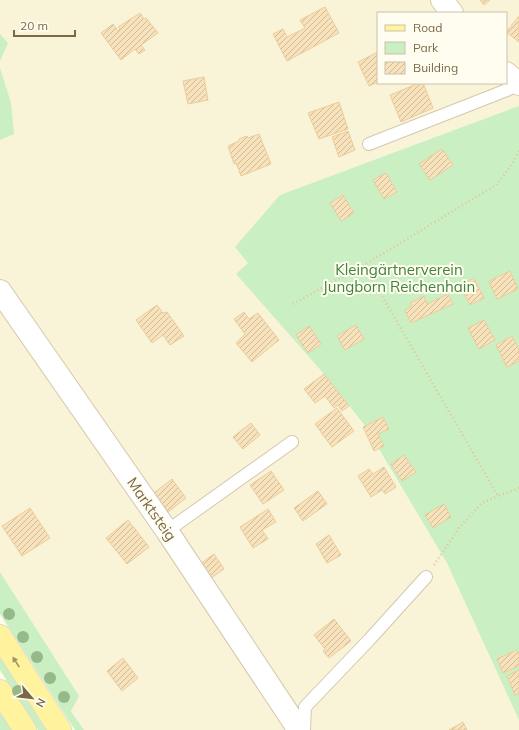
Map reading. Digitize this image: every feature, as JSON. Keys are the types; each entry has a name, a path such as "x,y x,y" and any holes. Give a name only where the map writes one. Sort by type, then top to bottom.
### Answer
{"main road":[{"path":"0,636 60,730"},
{"path":"0,691 25,730"}],"street":[{"path":"442,0 451,12"},
{"name":"Marktsteig","path":"0,291 167,531 299,730"}],"lane":[{"path":"369,144 507,90 514,80"},
{"path":"167,531 292,442"},
{"path":"304,730 305,707 426,577"}],"path":[{"path":"293,304 364,265 496,184 511,166 519,151"},
{"path":"364,265 498,496"},
{"path":"426,577 447,548 459,528 482,503 519,488"}],"shaded area":[{"path":"0,0 519,0 519,106 280,195 248,263 236,274 324,374 364,426 447,563 519,720 519,730 84,730 71,710 79,696 0,572"}],"green space":[{"path":"0,34 8,43 0,61"},
{"path":"0,68 11,103 14,134 0,140"},
{"name":"Kleingärtnerverein Jungborn Reichenhain","path":"519,106 519,720 447,563 365,426 324,374 236,274 248,263 235,247 280,195"},
{"path":"0,572 79,696 71,711 84,730 75,730 0,614"},
{"path":"0,655 48,730 38,730 0,670"},
{"path":"0,709 13,730 0,730"}],"building":[{"path":"480,0 490,0 484,5"},
{"path":"325,7 339,33 287,61 273,34 283,29 287,37 305,28 300,20"},
{"path":"140,13 158,33 141,45 145,50 139,54 135,49 121,60 101,33 113,24 118,31 120,29 118,27"},
{"path":"519,16 519,42 507,33"},
{"path":"377,52 377,82 369,86 358,62"},
{"path":"204,77 208,100 188,104 183,81"},
{"path":"417,84 423,84 433,108 401,122 390,95"},
{"path":"339,102 348,129 319,139 308,113"},
{"path":"348,131 355,150 339,157 332,137"},
{"path":"259,134 271,164 241,176 236,163 234,164 228,146 239,141 239,139 247,136 248,138"},
{"path":"442,149 453,165 430,180 419,164"},
{"path":"386,173 397,192 384,199 373,180"},
{"path":"343,195 354,213 341,221 330,203"},
{"path":"510,271 518,289 497,299 489,281"},
{"path":"474,278 484,298 470,305 460,286"},
{"path":"448,294 453,304 411,323 405,310 412,306 410,303 424,296 427,304"},
{"path":"157,305 163,313 167,312 184,336 170,345 163,335 152,343 136,320"},
{"path":"244,312 249,319 258,313 279,340 252,362 236,343 245,334 234,319"},
{"path":"484,320 495,340 479,349 468,328"},
{"path":"356,325 364,339 345,350 337,336"},
{"path":"309,326 321,344 308,353 296,335"},
{"path":"512,336 519,349 519,361 507,367 496,345"},
{"path":"324,374 349,406 342,411 338,405 334,408 325,396 315,403 304,389"},
{"path":"337,408 354,431 332,447 315,424"},
{"path":"383,417 389,429 378,434 384,446 374,451 363,427"},
{"path":"251,423 260,435 243,449 233,437"},
{"path":"404,455 416,472 402,481 391,464"},
{"path":"384,467 396,487 385,494 382,490 371,497 358,476 369,469 373,474"},
{"path":"271,471 284,490 263,504 250,485"},
{"path":"172,479 186,498 168,512 154,493"},
{"path":"318,491 327,504 303,521 294,508"},
{"path":"444,504 451,517 433,528 425,515"},
{"path":"30,508 50,538 22,556 2,526"},
{"path":"268,509 276,522 262,530 268,539 253,548 240,527"},
{"path":"128,520 149,547 127,564 106,538"},
{"path":"329,535 341,555 327,563 316,544"},
{"path":"214,554 224,569 208,580 197,566"},
{"path":"334,619 351,641 329,658 323,651 325,649 314,635"},
{"path":"517,650 519,655 519,666 503,673 497,659"},
{"path":"123,658 138,678 122,691 107,671"},
{"path":"519,670 519,694 515,695 507,676"},
{"path":"463,722 467,730 449,730"}]}
